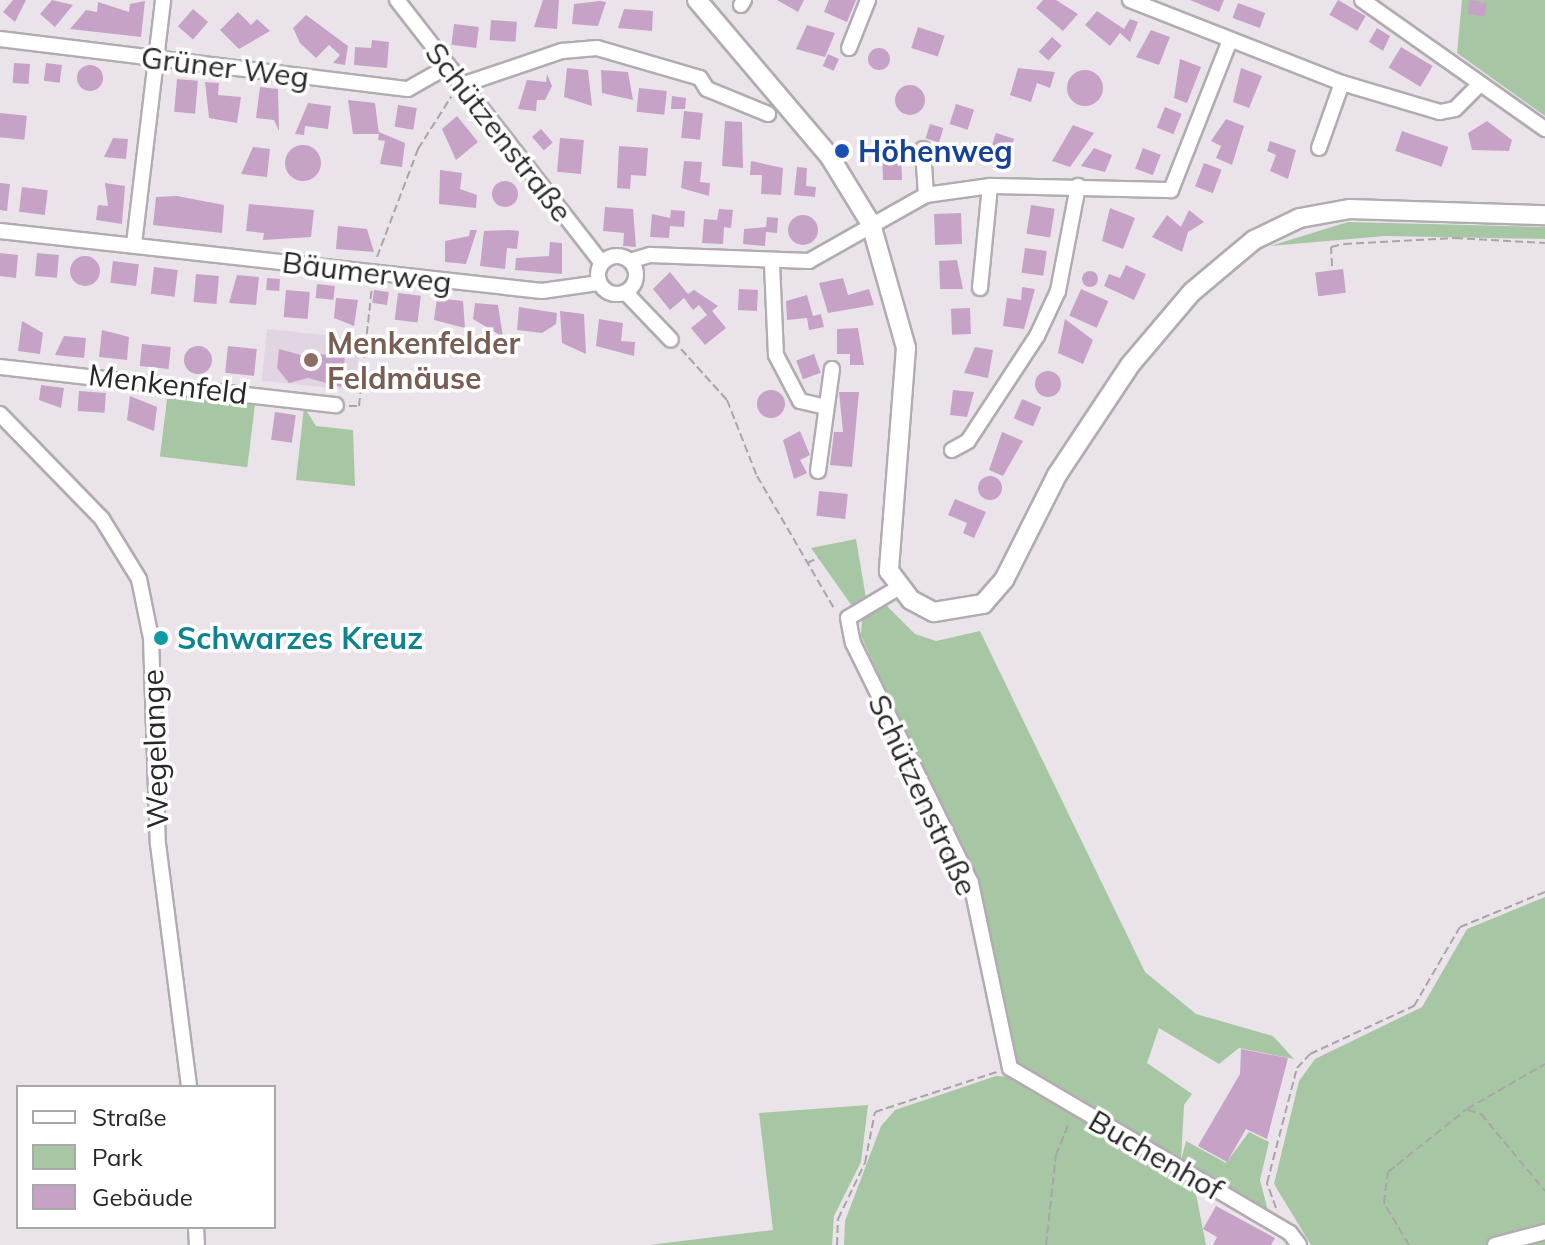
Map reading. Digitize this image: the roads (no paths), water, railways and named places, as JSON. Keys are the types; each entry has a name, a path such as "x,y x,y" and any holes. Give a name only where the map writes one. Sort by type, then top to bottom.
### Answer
{"main road":[{"path":"697,0 830,157 871,224 906,348 888,552 898,588 922,608 949,616 983,604 1130,365 1192,292 1254,240 1300,218 1350,209 1545,215"}],"street":[{"path":"134,244 163,0"},
{"name":"Schützenstraße","path":"397,0 459,86 602,263"},
{"path":"849,48 868,0"},
{"path":"1130,0 1342,83 1440,112 1455,109 1480,84"},
{"path":"1362,0 1545,129"},
{"name":"Grüner Weg","path":"0,39 408,89 445,68"},
{"path":"671,340 625,292 608,292 599,283 602,263 630,261 650,255 772,264 829,253 871,224 926,195 990,186 1171,190 1230,40"},
{"path":"459,86 562,51 597,48 700,78 707,89 768,114"},
{"path":"1319,148 1342,83"},
{"path":"923,149 926,195"},
{"path":"980,288 990,186"},
{"path":"952,450 968,441 1037,336 1058,291 1078,186"},
{"name":"Bäumerweg","path":"0,231 542,291 599,283"},
{"path":"625,292 635,281 630,261"},
{"path":"772,264 776,355 800,401 822,406"},
{"name":"Menkenfeld","path":"0,367 336,405"},
{"path":"818,471 822,406 832,369"},
{"name":"Wegelange","path":"0,414 102,519 139,579 151,638 158,844 189,1085"},
{"name":"Schützenstraße","path":"898,588 848,618 902,751 971,883 1010,1068"},
{"name":"Buchenhof","path":"1010,1068 1294,1239"},
{"path":"1495,1245 1545,1232"}],"place":[{"name":"Höhenweg","path":"842,151"},
{"name":"Menkenfelder Feldmäuse","path":"311,360"},
{"name":"Schwarzes Kreuz","path":"161,638"}]}
